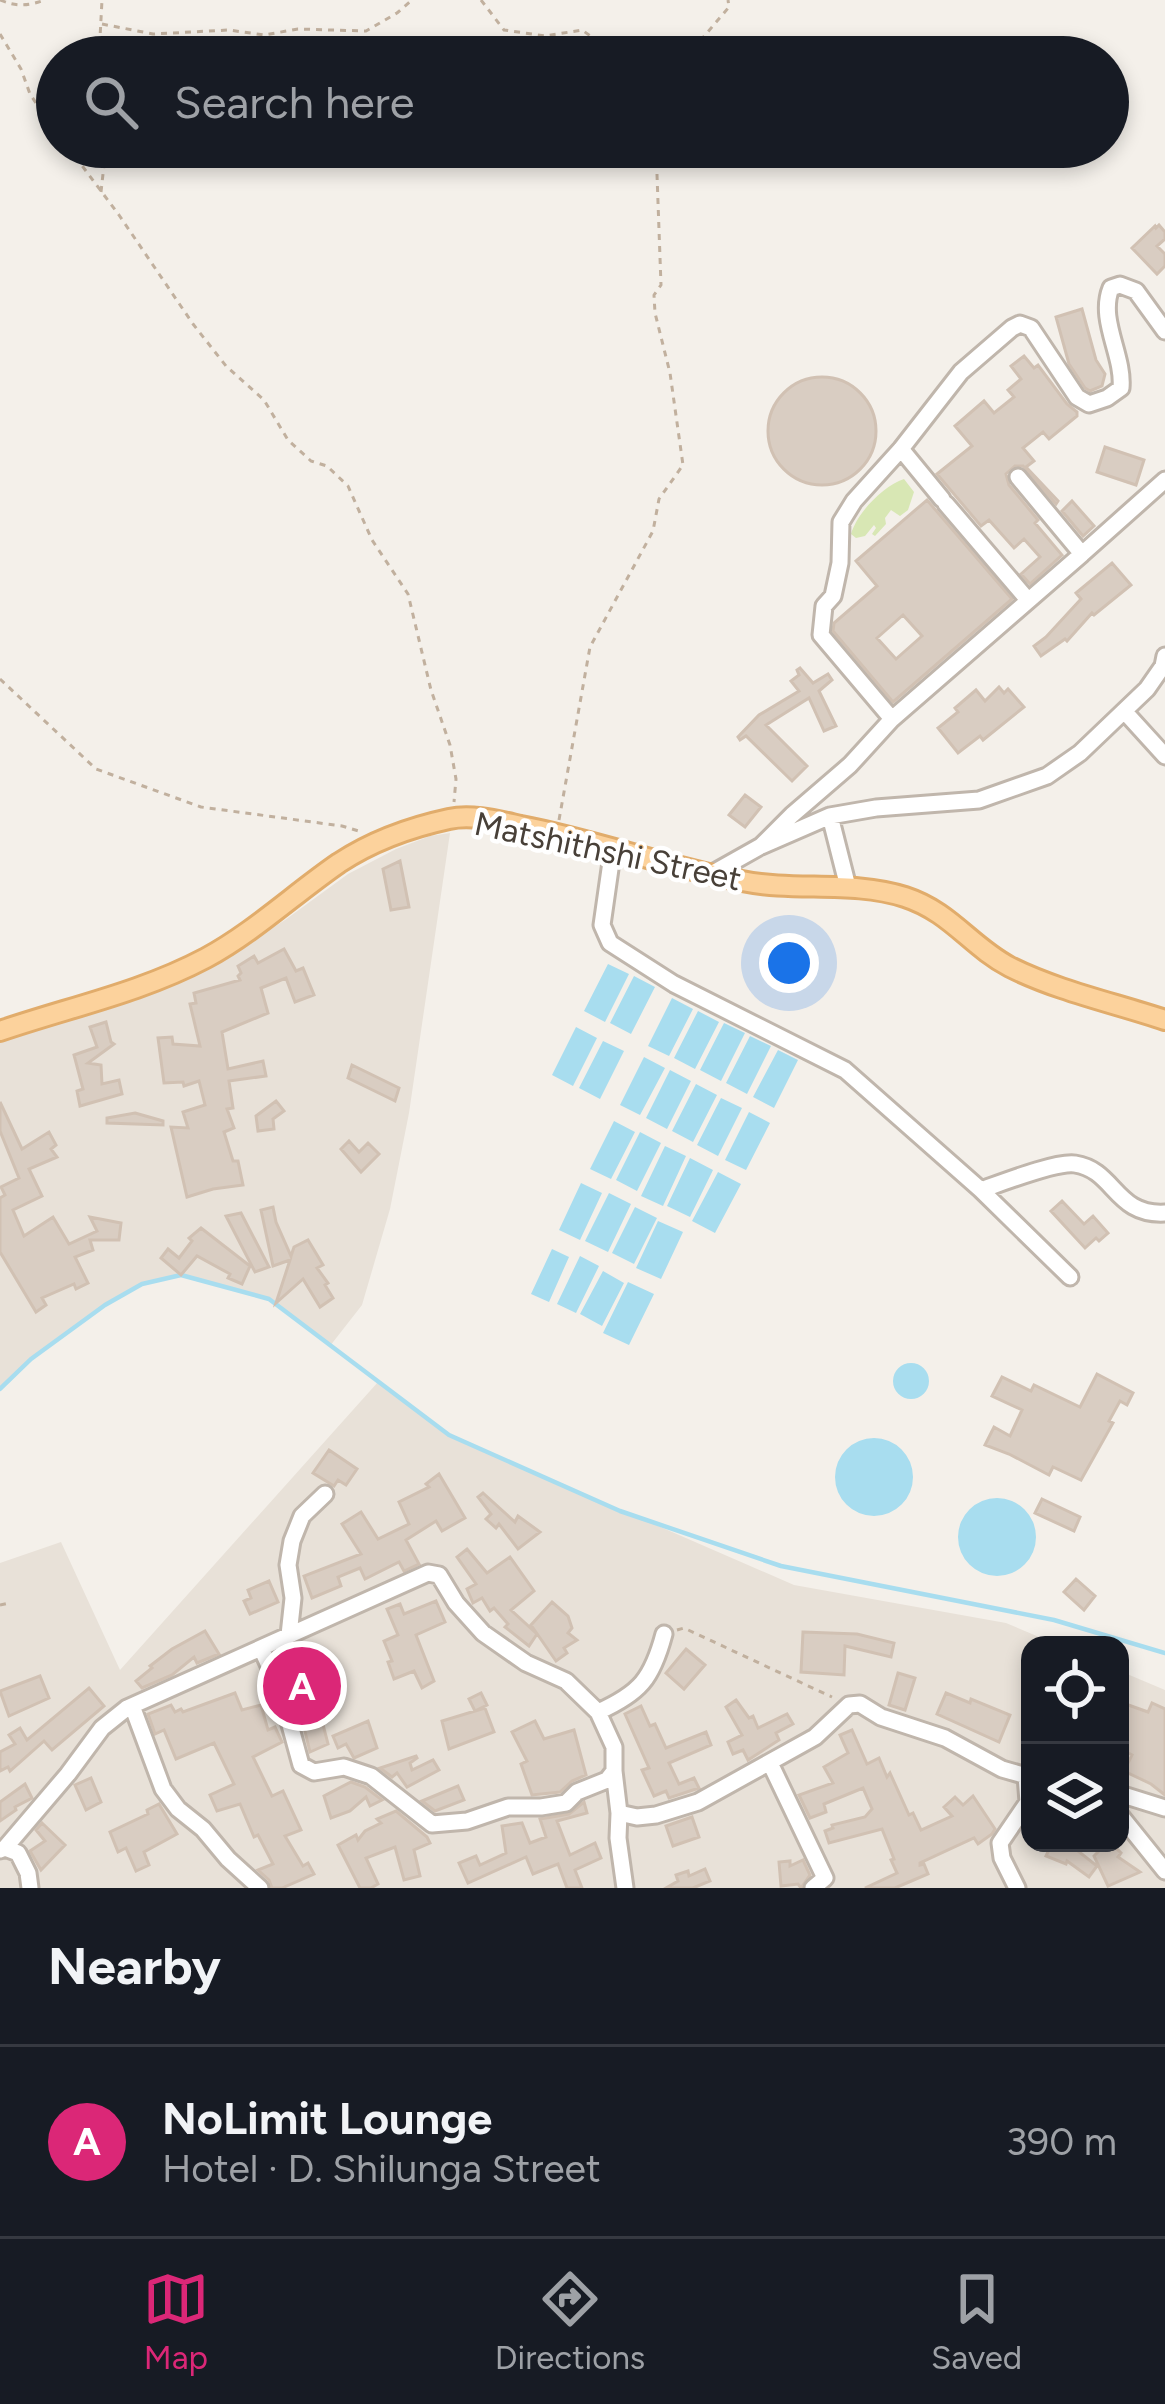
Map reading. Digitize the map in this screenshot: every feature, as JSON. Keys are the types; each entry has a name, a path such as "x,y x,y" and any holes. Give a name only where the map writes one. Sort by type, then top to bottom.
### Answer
{"main road":[{"name":"Matshithshi Street","path":"0,1031 159,981 210,956 342,861 387,838 454,818 557,833 741,881 848,887 902,896 952,920 1006,965 1165,1020"}],"street":[{"path":"892,719 821,635 824,606 833,596 840,563 842,522 854,500 961,372 1012,328 1020,324 1031,328 1077,397 1089,404 1121,388 1107,311 1111,288 1120,285 1136,292 1165,331"},
{"path":"901,449 1028,600"},
{"path":"1018,477 1082,554"},
{"path":"760,846 892,719 1165,480"},
{"path":"1148,689 1165,656"},
{"path":"712,874 760,846 830,816 979,800 1047,776 1080,753 1165,675"},
{"path":"1125,712 1165,756"},
{"path":"830,816 848,887"},
{"path":"613,848 602,925 610,943 674,984 845,1070 981,1190 1070,1277"},
{"path":"981,1190 1069,1162 1092,1170 1130,1205 1148,1214 1165,1213"},
{"path":"290,1635 289,1553 302,1516 325,1494"},
{"path":"30,1888 18,1853 3,1849 102,1728 127,1708 428,1573 439,1575 483,1633 526,1664 566,1681 598,1712 614,1747 625,1888"},
{"path":"598,1712 633,1695 646,1682 664,1634"},
{"path":"260,1648 280,1692 301,1765 314,1772 344,1767 371,1776 432,1824 467,1821 508,1807 566,1803 577,1792 607,1780 614,1771"},
{"path":"619,1813 637,1817 674,1812 698,1802 815,1737 849,1705 860,1704 881,1717 945,1738 1021,1775"},
{"path":"127,1708 134,1711 163,1789 260,1888"},
{"path":"770,1763 825,1878 814,1888"},
{"path":"1129,1797 1165,1808"},
{"path":"1017,1888 1000,1844 1021,1812"},
{"path":"1129,1826 1165,1871"}],"path":[{"path":"0,0 14,6 45,0"},
{"path":"101,36 102,0"},
{"path":"102,24 153,34 366,31 412,0"},
{"path":"481,0 504,30 545,36 583,30 591,36"},
{"path":"704,36 729,7 728,0"},
{"path":"0,34 36,104"},
{"path":"83,168 226,366 274,412 288,440 348,486 372,540 408,594 456,779 454,818"},
{"path":"101,192 104,168"},
{"path":"557,833 590,647 653,531 659,499 682,465 654,295 661,285 657,168"},
{"path":"0,679 96,769 201,807 342,826 387,838"},
{"path":"0,1605 9,1603"},
{"path":"664,1634 684,1628 849,1705"}],"shaded area":[{"path":"450,833 409,1113 390,1209 362,1305 330,1346 269,1299 181,1275 142,1284 105,1305 0,1388 0,1039 125,1002 208,969 348,874 396,849"},
{"path":"378,1382 449,1435 794,1585 1006,1623 1037,1636 1021,1636 1021,1852 1129,1852 1129,1675 1165,1690 1165,1888 0,1888 0,1563 61,1542 120,1670"}],"green space":[{"path":"904,479 914,492 908,510 900,516 891,510 875,536 874,525 865,536 851,534 872,501"}],"water":[{"path":"608,964 629,974 605,1022 584,1011"},
{"path":"634,976 655,987 631,1034 610,1023"},
{"path":"672,998 693,1009 669,1056 648,1046"},
{"path":"698,1011 719,1022 695,1069 674,1058"},
{"path":"724,1023 745,1033 721,1081 700,1070"},
{"path":"576,1027 597,1038 573,1086 552,1075"},
{"path":"750,1036 771,1046 747,1094 726,1083"},
{"path":"603,1041 624,1051 600,1099 579,1088"},
{"path":"778,1050 798,1060 774,1108 753,1097"},
{"path":"644,1057 665,1068 640,1115 620,1105"},
{"path":"670,1070 691,1081 667,1129 646,1118"},
{"path":"696,1084 717,1095 693,1142 672,1131"},
{"path":"721,1098 742,1108 718,1156 697,1145"},
{"path":"749,1112 770,1123 746,1170 725,1160"},
{"path":"614,1121 635,1132 611,1179 590,1169"},
{"path":"640,1132 661,1143 637,1191 616,1180"},
{"path":"665,1146 686,1156 663,1206 641,1196"},
{"path":"690,1158 713,1170 690,1217 667,1206"},
{"path":"718,1172 741,1184 715,1233 692,1221"},
{"path":"581,1183 602,1193 580,1240 559,1230"},
{"path":"609,1193 631,1204 608,1252 585,1241"},
{"path":"635,1207 657,1218 634,1264 612,1253"},
{"path":"658,1221 683,1232 661,1279 636,1268"},
{"path":"552,1249 569,1257 549,1302 531,1294"},
{"path":"580,1256 599,1266 576,1313 557,1304"},
{"path":"603,1271 624,1283 602,1326 580,1314"},
{"path":"628,1282 654,1294 629,1345 603,1333"},
{"path":"911,1363 924,1368 929,1381 924,1394 911,1399 898,1394 893,1381 898,1368"},
{"path":"874,1438 901,1450 913,1477 901,1504 874,1516 847,1504 835,1477 847,1450"},
{"path":"997,1498 1025,1509 1036,1537 1025,1565 997,1576 969,1565 958,1537 969,1509"}],"building":[{"path":"1159,225 1165,239 1157,246 1165,254 1165,266 1157,274 1132,248"},
{"path":"1082,309 1096,360 1105,374 1102,386 1090,391 1069,364 1056,317"},
{"path":"1024,356 1034,368 1038,365 1077,412 1049,439 1043,432 1023,448 1034,461 1026,467 1056,504 1023,466 1006,474 1009,485 1038,520 1035,523 1062,555 1030,584 1021,574 1040,557 1024,539 1014,548 989,520 981,526 937,474 972,446 955,426 984,401 994,413 1014,397 1008,390 1021,379 1011,366"},
{"path":"822,377 843,381 860,393 872,410 876,431 872,452 860,469 843,481 822,485 801,481 784,469 772,452 768,431 772,410 784,393 801,381"},
{"path":"1105,447 1144,460 1136,485 1097,472"},
{"path":"927,500 1012,599 893,702 833,631 834,623 877,586 856,561","holes":["903,615 922,636 896,659 877,638"]},
{"path":"1072,501 1094,526 1083,536 1062,511"},
{"path":"1112,563 1131,585 1092,613 1067,641 1041,656 1034,646 1081,599 1076,593"},
{"path":"800,668 813,683 828,674 832,680 819,691 836,726 824,731 809,698 766,725 807,766 792,781 746,736 738,737 759,715 799,691 791,681"},
{"path":"999,687 1004,693 1008,689 1024,707 983,740 980,736 958,753 938,728 976,690 985,701"},
{"path":"745,795 761,807 745,827 729,815"},
{"path":"400,861 409,907 391,910 383,869"},
{"path":"284,949 296,971 303,968 314,995 295,1002 286,978 261,988 268,1013 222,1032 228,1069 263,1061 266,1076 229,1081 233,1108 227,1109 234,1128 224,1132 243,1185 187,1197 171,1127 188,1128 183,1112 205,1105 199,1081 184,1086 183,1082 164,1083 158,1038 172,1037 173,1044 200,1046 190,1004 196,1003 194,993 240,980 238,966 254,956 258,963"},
{"path":"106,1022 114,1044 88,1063 101,1065 102,1084 119,1080 122,1094 80,1106 77,1091 83,1089 74,1055 97,1047 90,1027"},
{"path":"352,1065 399,1088 395,1101 348,1078"},
{"path":"276,1101 284,1111 273,1119 274,1129 258,1131 256,1116"},
{"path":"0,1102 22,1149 49,1132 56,1145 51,1149 57,1157 29,1169 42,1196 13,1210 24,1236 53,1217 69,1244 97,1231 90,1217 121,1223 119,1240 90,1240 93,1250 75,1257 88,1283 42,1298 46,1305 36,1312 0,1252 0,1198 5,1195 1,1187 19,1178 0,1131"},
{"path":"135,1113 163,1121 163,1125 107,1123 107,1118"},
{"path":"349,1141 359,1152 368,1143 379,1154 361,1172 341,1149"},
{"path":"1062,1201 1084,1224 1093,1216 1108,1233 1085,1248 1051,1211"},
{"path":"273,1207 291,1256 294,1247 308,1240 323,1265 317,1268 333,1298 320,1307 303,1279 276,1303 290,1260 273,1266 261,1210"},
{"path":"241,1213 269,1267 255,1272 226,1216"},
{"path":"201,1228 250,1266 242,1284 197,1256 181,1275 161,1258 168,1249 179,1258 192,1241 189,1238"},
{"path":"1097,1374 1133,1393 1127,1405 1120,1401 1081,1480 1053,1467 1049,1475 985,1445 994,1427 1010,1436 1022,1410 992,1396 1002,1377 1031,1391 1034,1385 1080,1407"},
{"path":"329,1450 357,1469 346,1485 338,1480 334,1486 313,1473"},
{"path":"439,1474 465,1518 442,1531 436,1521 406,1540 419,1564 404,1571 399,1562 365,1579 360,1568 338,1577 341,1586 312,1598 304,1576 361,1554 342,1524 361,1512 378,1539 409,1524 399,1502 429,1487 426,1484"},
{"path":"483,1493 515,1522 518,1516 540,1532 518,1549 499,1524 496,1528 486,1519 491,1514 478,1497"},
{"path":"1042,1499 1080,1517 1074,1531 1035,1513"},
{"path":"467,1549 487,1573 510,1557 534,1591 511,1610 537,1634 529,1646 505,1627 508,1624 482,1598 473,1603 467,1589 476,1584 457,1557"},
{"path":"1076,1579 1095,1596 1084,1610 1064,1592"},
{"path":"269,1581 278,1602 250,1614 244,1601 251,1598 248,1590"},
{"path":"436,1601 445,1622 416,1635 434,1681 422,1688 414,1671 394,1679 384,1641 398,1635 387,1609 400,1604 404,1614"},
{"path":"552,1602 568,1616 572,1628 568,1633 577,1640 556,1661 531,1625"},
{"path":"205,1631 219,1654 197,1663 194,1657 172,1675 142,1688 136,1681 172,1649"},
{"path":"803,1632 857,1634 894,1643 891,1657 845,1646 844,1675 801,1672"},
{"path":"686,1649 705,1665 684,1689 666,1673"},
{"path":"898,1673 915,1678 905,1710 889,1705"},
{"path":"40,1676 49,1698 9,1716 0,1691"},
{"path":"311,1678 328,1744 310,1752 293,1682"},
{"path":"89,1688 104,1706 52,1750 44,1741 10,1771 8,1767 0,1771 0,1752 15,1744 9,1735 20,1728 27,1740"},
{"path":"235,1693 242,1710 261,1705 268,1730 275,1727 282,1742 253,1757 272,1796 283,1791 301,1830 285,1836 303,1866 308,1863 314,1874 282,1888 272,1888 258,1870 273,1864 258,1835 254,1837 240,1804 217,1811 210,1795 234,1784 214,1743 176,1759 164,1730 155,1734 148,1714 171,1705 175,1712 183,1712"},
{"path":"481,1693 487,1705 475,1711 469,1699"},
{"path":"946,1693 1010,1715 999,1742 937,1714"},
{"path":"736,1700 758,1728 787,1714 793,1724 776,1733 779,1740 748,1760 743,1750 733,1754 728,1742 742,1735 726,1707"},
{"path":"1152,1703 1165,1709 1165,1795 1129,1773 1129,1705 1148,1712"},
{"path":"641,1706 666,1748 706,1732 711,1745 669,1763 679,1784 694,1778 699,1788 669,1798 666,1791 654,1796 642,1770 649,1768 625,1714"},
{"path":"485,1708 494,1732 449,1749 442,1721"},
{"path":"368,1721 377,1748 354,1758 346,1744 338,1748 333,1736"},
{"path":"535,1721 544,1739 574,1730 586,1775 560,1792 532,1795 521,1764 527,1761 512,1732"},
{"path":"852,1730 867,1764 879,1758 921,1830 952,1816 944,1807 955,1797 963,1805 973,1796 995,1829 992,1834 978,1844 974,1838 920,1863 928,1874 895,1888 865,1888 897,1873 882,1829 829,1843 825,1831 865,1817 872,1809 863,1788 824,1804 826,1812 810,1818 799,1795 833,1783 824,1767 848,1753 840,1735"},
{"path":"416,1756 410,1763 412,1770 433,1760 439,1770 407,1787 397,1773 392,1777 380,1768"},
{"path":"91,1778 101,1802 86,1810 75,1785"},
{"path":"351,1782 382,1800 370,1806 366,1797 350,1811 331,1818 324,1796"},
{"path":"25,1784 32,1798 0,1821 0,1802"},
{"path":"458,1786 464,1800 435,1811 422,1801"},
{"path":"584,1802 587,1813 557,1821 570,1855 595,1843 601,1858 575,1870 582,1888 567,1888 558,1864 533,1874 526,1857 468,1883 459,1863 476,1856 480,1865 506,1853 502,1826 522,1823 530,1843 546,1837 540,1819 569,1814"},
{"path":"159,1804 177,1834 144,1852 149,1865 136,1871 126,1848 118,1852 110,1832"},
{"path":"396,1811 430,1843 414,1850 420,1876 404,1880 395,1847 366,1858 378,1884 360,1888 338,1845 356,1835 358,1840 381,1823 377,1819"},
{"path":"692,1817 699,1837 673,1846 666,1826"},
{"path":"42,1823 65,1845 41,1870 30,1851 45,1841 36,1830"},
{"path":"1048,1852 1079,1852 1097,1866 1089,1877 1067,1861 1046,1856"},
{"path":"1120,1852 1118,1857 1140,1872 1108,1886 1094,1856"},
{"path":"803,1860 810,1875 801,1888 798,1884 781,1886 779,1862 790,1861 790,1866"},
{"path":"705,1869 710,1881 693,1888 666,1888 678,1881 676,1875 688,1871 689,1876"}],"waterway":[{"path":"0,1389 31,1359 105,1305 142,1284 181,1275 269,1299 449,1435 620,1511 781,1566 1054,1620 1165,1653"}],"place":[{"name":"NoLimit Lounge","path":"302,1686"}]}
